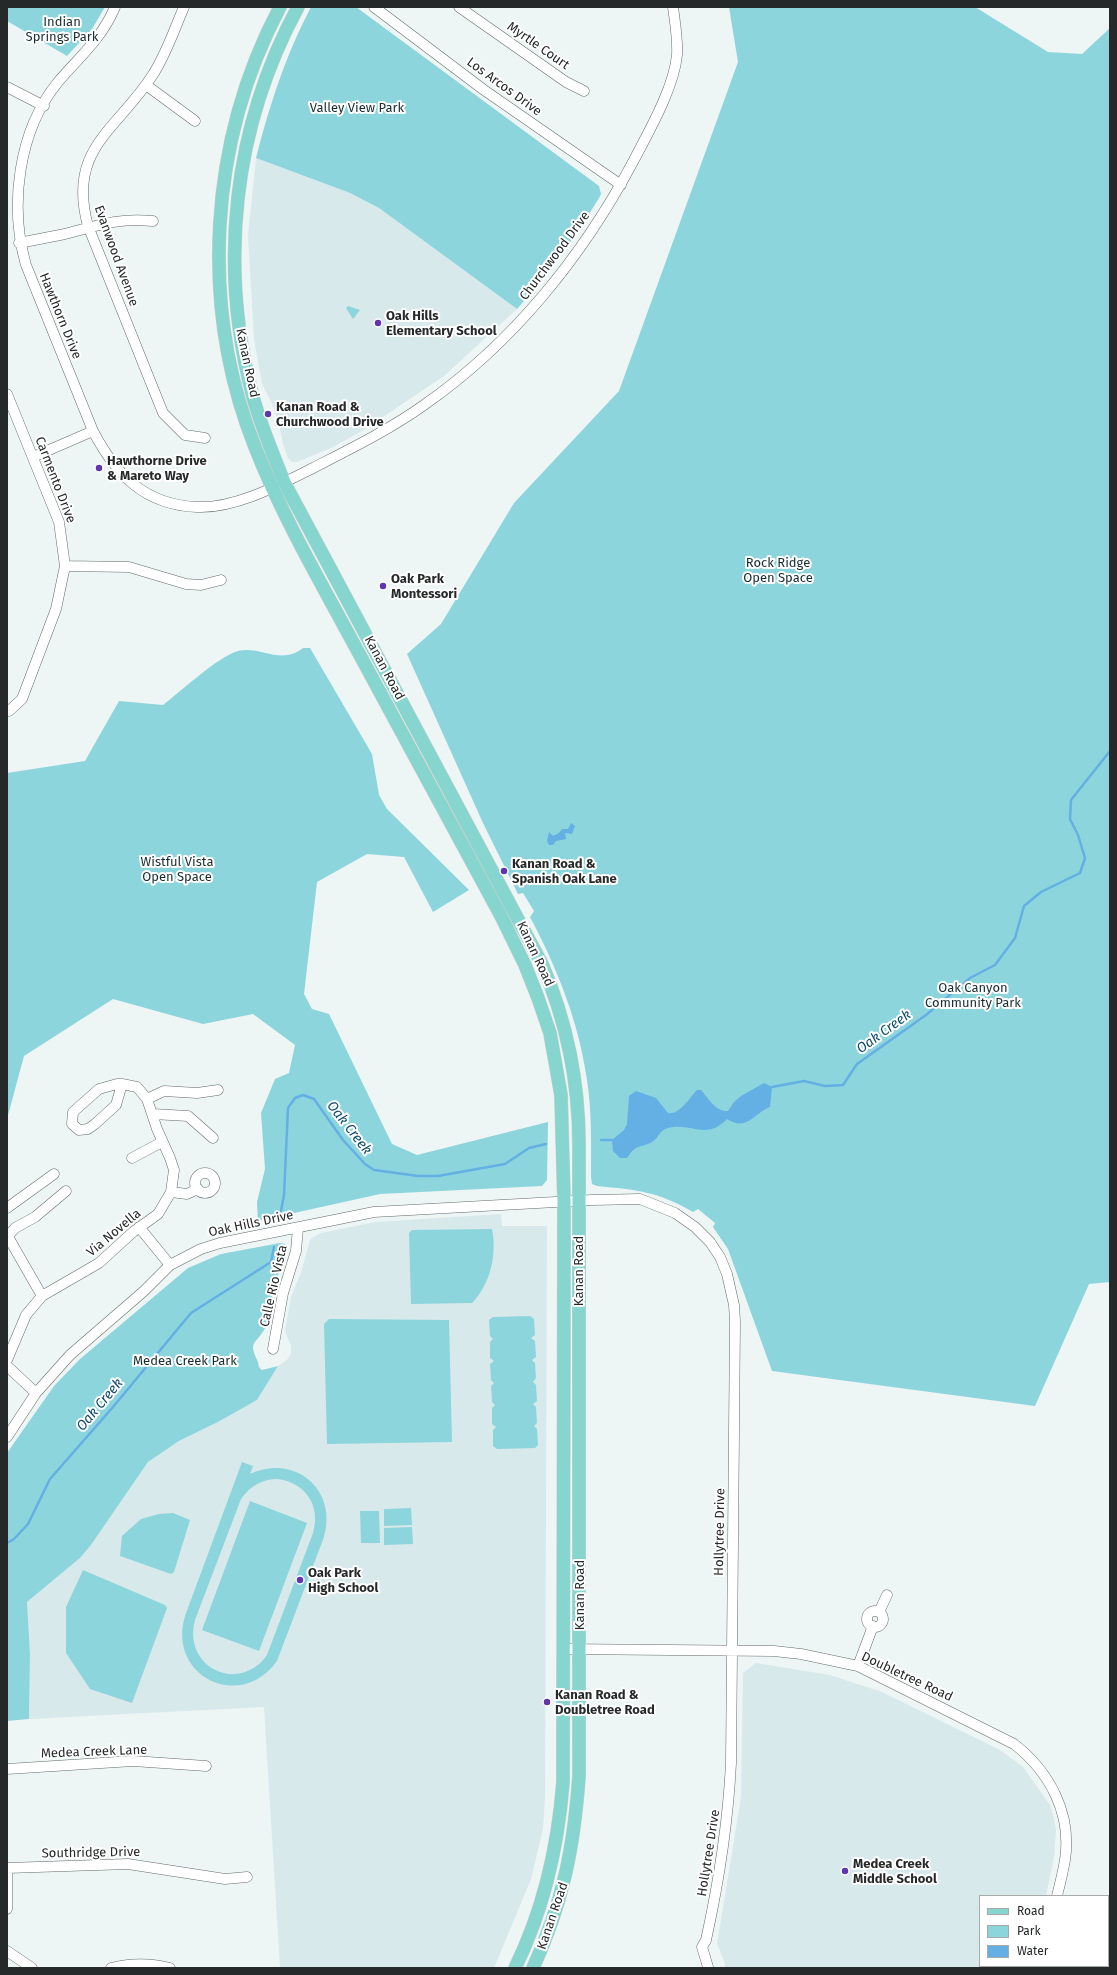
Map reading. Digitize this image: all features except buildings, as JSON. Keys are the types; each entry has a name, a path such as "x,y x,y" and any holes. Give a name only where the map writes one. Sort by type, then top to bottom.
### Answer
{"main road":[{"name":"Kanan Road","path":"280,7 256,57 236,122 223,185 219,256 224,326 231,370 237,395 255,447 272,487 319,579 501,916 536,992 550,1033 558,1072 562,1120 564,1202 564,1649 561,1802 556,1844 544,1895 530,1935 515,1968"},
{"name":"Kanan Road","path":"298,7 271,62 254,113 242,158 235,222 235,292 245,362 253,397 265,434 284,482 513,909 550,982 565,1030 576,1089 579,1120 579,1776 576,1816 564,1888 535,1965"},
{"path":"535,1965 535,1943 549,1907 548,1899 544,1895"}],"street":[{"name":"Hawthorn Drive","path":"115,7 91,48 58,83 44,106 28,139 20,172 16,207 19,243 26,265 93,431 105,453 122,475 143,491 170,503 196,507 224,505 242,500 284,482"},
{"name":"Evanwood Avenue","path":"184,7 160,62 146,85 103,135 89,160 84,176 82,195 88,226 163,413 185,436 205,438"},
{"name":"Myrtle Court","path":"459,7 566,82 584,90"},
{"name":"Churchwood Drive","path":"284,482 385,430 425,404 473,367 515,327 552,286 585,242 621,185 665,97 674,74 678,39 673,7"},
{"name":"Los Arcos Drive","path":"376,8 484,90 621,185"},
{"path":"146,85 196,121"},
{"path":"7,87 44,106"},
{"path":"19,243 65,234 88,226 111,221 153,221"},
{"name":"Carmento Drive","path":"7,394 59,522 65,566 56,609 22,699 9,711"},
{"path":"33,457 93,431"},
{"path":"65,566 129,568 186,584 200,585 220,580"},
{"path":"122,1084 116,1105 88,1129 79,1130 75,1128 72,1124 73,1112 99,1089 122,1084 137,1087 147,1099 164,1091 197,1093 218,1090"},
{"name":"Via Novella","path":"7,1360 26,1315 42,1296 99,1263 139,1227 158,1214 171,1192 174,1170 162,1142 147,1099"},
{"path":"153,1114 188,1116 213,1138"},
{"path":"132,1158 162,1142"},
{"path":"7,1208 54,1174"},
{"path":"171,1192 188,1194 198,1190"},
{"path":"42,1296 8,1235 15,1228 36,1217 66,1191"},
{"name":"Hollytree Drive","path":"578,1200 640,1199 675,1213 695,1227 710,1242 720,1257 727,1274 734,1304 731,1763 729,1808 713,1908 706,1940 702,1947 708,1967"},
{"name":"Oak Hills Drive","path":"7,1437 36,1393 70,1355 144,1291 170,1265 201,1249 220,1243 387,1210 564,1202 578,1200"},
{"path":"139,1227 170,1265"},
{"name":"Calle Rio Vista","path":"273,1349 283,1293 296,1251 298,1228"},
{"path":"7,1366 36,1393"},
{"path":"858,1666 873,1626 869,1623 868,1615 872,1612 879,1612 887,1594"},
{"name":"Doubletree Road","path":"564,1649 774,1651 801,1654 858,1666 1014,1744 1032,1759 1053,1788 1061,1807 1065,1824 1065,1859 1057,1895"},
{"name":"Medea Creek Lane","path":"7,1769 133,1761 206,1766"},
{"name":"Southridge Drive","path":"7,1869 128,1864 225,1879 247,1877"},
{"path":"7,1869 7,1909"},
{"path":"7,1951 32,1968"},
{"path":"111,1968 132,1964 144,1964 170,1968"}],"shaded area":[{"name":"Oak Hills Elementary School","path":"256,158 350,193 379,208 517,309 444,376 362,431 333,447 297,462 292,462 288,458 272,403 262,384 254,339 248,236"},
{"name":"Oak Park High School","path":"501,1214 502,1226 547,1226 545,1797 543,1829 531,1879 494,1968 280,1968 264,1707 29,1719 30,1654 27,1602 80,1558 91,1545 148,1462 179,1441 218,1422 257,1400 278,1366 288,1359 291,1353 291,1346 285,1331 291,1297 301,1272 310,1240 312,1238 321,1233 375,1222"},
{"name":"Medea Creek Middle School","path":"756,1663 830,1675 882,1692 1000,1750 1023,1767 1050,1805 1056,1830 1054,1857 1046,1895 979,1895 979,1967 1031,1968 725,1968 725,1963 717,1944 741,1797 743,1673"}],"green space":[{"name":"Indian Springs Park","path":"7,7 105,7 92,29 67,56 7,21"},
{"name":"Valley View Park","path":"311,7 356,7 599,186 601,194 590,213 540,283 517,309 379,208 350,193 256,158 279,81 293,44"},
{"name":"Rock Ridge Open Space","path":"729,7 975,7 1048,52 1082,54 1110,28 1110,1282 1089,1284 1035,1406 772,1371 728,1249 713,1227 715,1223 698,1209 693,1212 657,1196 635,1190 597,1186 592,1184 589,1092 579,1037 573,1016 558,976 530,917 534,911 523,893 518,894 483,823 407,654 441,624 514,503 619,391 738,62"},
{"path":"348,306 360,310 353,319 346,308"},
{"name":"Wistful Vista Open Space","path":"303,648 310,648 372,754 379,795 387,809 469,890 433,912 404,857 367,854 317,882 304,994 312,1009 329,1014 392,1144 417,1155 548,1122 547,1180 542,1186 380,1194 258,1221 257,1202 265,1169 261,1113 275,1079 289,1073 295,1045 253,1014 203,1024 113,999 24,1056 7,1119 7,773 85,761 119,701 163,705 210,667 230,654 246,650 287,655 295,653"},
{"path":"492,1229 494,1248 491,1267 485,1285 472,1303 411,1304 409,1233 412,1230"},
{"name":"Medea Creek Park","path":"280,1243 285,1244 285,1260 274,1285 266,1326 253,1347 259,1366 262,1370 278,1366 257,1400 218,1422 179,1441 148,1462 91,1545 80,1558 27,1602 30,1654 29,1719 7,1721 7,1453 54,1386 80,1359 188,1268 221,1254"},
{"path":"530,1316 534,1319 535,1335 531,1338 535,1341 536,1357 532,1360 535,1363 536,1378 533,1382 536,1385 537,1401 533,1404 536,1407 537,1423 534,1426 537,1429 538,1445 535,1448 497,1449 493,1446 493,1430 496,1427 492,1424 492,1408 495,1405 492,1402 491,1386 494,1383 491,1380 490,1364 494,1361 490,1358 490,1342 493,1339 490,1336 489,1320 493,1317"},
{"path":"329,1319 449,1320 452,1442 327,1444 324,1324"},
{"path":"242,1462 253,1466 250,1474 267,1469 283,1468 297,1472 309,1480 319,1491 325,1504 327,1520 324,1537 277,1661 262,1676 245,1684 227,1685 211,1680 197,1670 187,1656 182,1638 185,1616","holes":["278,1479 288,1481 296,1485 309,1497 313,1505 315,1523 313,1533 267,1655 255,1667 242,1673 228,1674 216,1670 205,1662 197,1651 193,1637 195,1620 241,1499 252,1487 267,1480"]},
{"path":"250,1501 307,1523 259,1651 202,1630"},
{"path":"411,1508 412,1525 384,1526 384,1509"},
{"path":"360,1511 379,1511 380,1543 361,1543"},
{"path":"173,1513 190,1520 174,1572 171,1574 120,1556 122,1536 141,1519 159,1514"},
{"path":"412,1527 413,1544 384,1545 384,1528"},
{"path":"83,1570 165,1605 167,1608 132,1703 90,1689 66,1653 66,1607"},
{"path":"1110,1912 1110,1968 1094,1968 1109,1967"}],"water":[{"path":"571,823 575,826 572,834 565,833 566,839 556,841 553,845 549,845 547,841 549,832 553,836 559,833 562,829 568,829"},
{"path":"764,1083 772,1087 770,1107 750,1120 740,1123 727,1119 712,1129 705,1130 684,1127 668,1128 663,1130 652,1142 633,1150 627,1158 620,1158 613,1151 612,1140 624,1130 627,1124 629,1096 636,1091 656,1098 668,1113 672,1113 680,1109 697,1090 701,1090 716,1107 724,1111 728,1111 734,1102 741,1096"}],"waterway":[{"name":"Oak Creek","path":"772,1087 804,1081 825,1086 843,1085 857,1064 926,1015 970,978 995,965 1015,938 1024,906 1041,892 1080,873 1085,858 1078,835 1070,819 1071,800 1110,751"},
{"name":"Oak Creek","path":"281,1211 284,1195 288,1108 295,1098 303,1095 314,1099 343,1140 365,1164 374,1170 418,1176 438,1176 505,1164 529,1148 546,1144"},
{"name":"Oak Creek","path":"601,1140 612,1140"},
{"name":"Oak Creek","path":"7,1543 14,1539 28,1524 50,1479 113,1407 191,1313 271,1262 274,1247"}],"place":[{"name":"Oak Hills Elementary School","path":"378,323"},
{"name":"Kanan Road & Churchwood Drive","path":"268,414"},
{"name":"Hawthorne Drive & Mareto Way","path":"99,468"},
{"name":"Oak Park Montessori","path":"383,586"},
{"name":"Kanan Road & Spanish Oak Lane","path":"504,871"},
{"name":"Oak Park High School","path":"300,1580"},
{"name":"Kanan Road & Doubletree Road","path":"547,1702"},
{"name":"Medea Creek Middle School","path":"845,1871"}],"park label":[{"name":"Oak Canyon Community Park","path":"973,996"}]}
